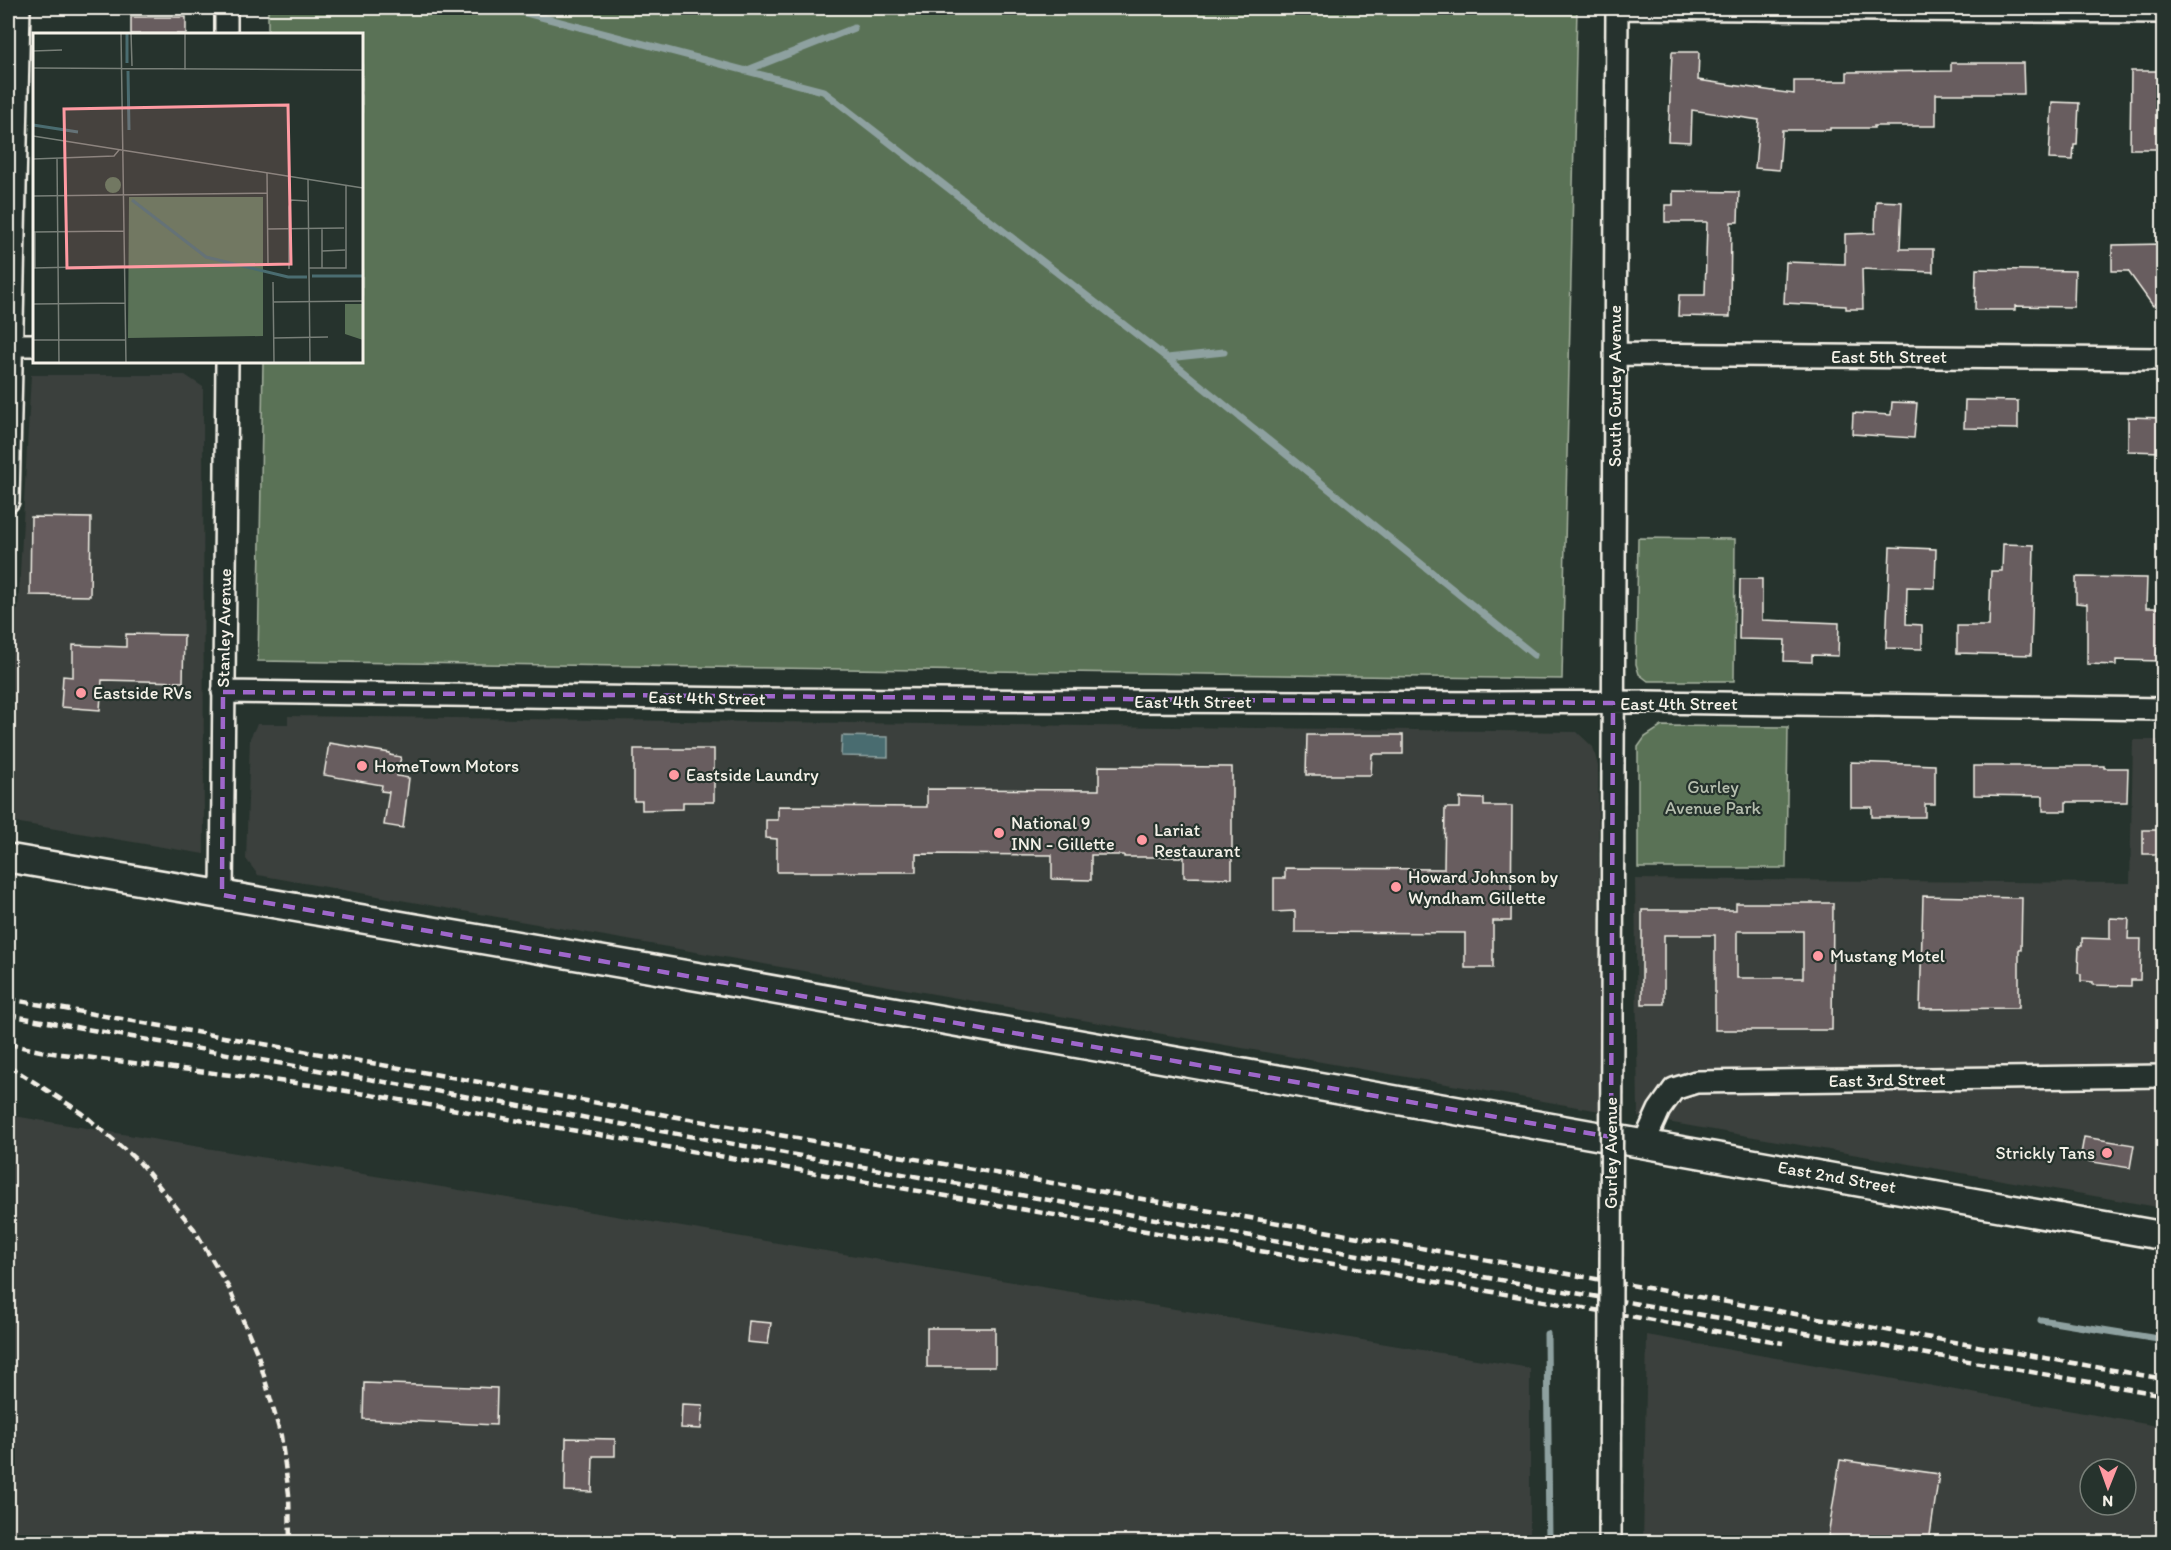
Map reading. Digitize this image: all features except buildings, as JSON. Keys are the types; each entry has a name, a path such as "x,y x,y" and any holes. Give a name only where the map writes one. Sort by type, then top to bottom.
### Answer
{"main road":[{"name":"East 2nd Street","path":"8,858 1510,1119 2163,1236"}],"street":[{"path":"8,501 9,345 19,8"},
{"path":"226,8 226,33"},
{"path":"1617,8 2163,12"},
{"name":"South Gurley Avenue","path":"1613,764 1617,8"},
{"path":"9,345 33,345"},
{"name":"East 5th Street","path":"1615,354 2163,359"},
{"name":"Stanley Avenue","path":"222,895 226,363"},
{"name":"East 4th Street","path":"223,692 746,699 1613,704 1647,702 2163,710"},
{"name":"Gurley Avenue","path":"1610,1542 1613,764"},
{"name":"East 3rd Street","path":"1644,1143 1659,1110 1674,1089 1696,1082 2163,1076"}],"highlighted area":[{"path":"223,692 1613,703 1611,1137 222,895"}],"shaded area":[{"path":"31,375 185,375 203,387 204,854 8,821 8,610 18,610"},
{"path":"288,716 1577,732 1593,747 1598,766 1600,1111 258,875 246,859 250,738 257,724 288,724"},
{"path":"2133,740 2163,740 2163,1208 1638,1117 1635,879 2130,883"},
{"path":"8,1115 1530,1368 1530,1542 8,1542"},
{"path":"1647,1335 2163,1427 2163,1542 1643,1542"}],"green space":[{"path":"268,8 1577,8 1562,679 258,661 263,363 363,363 363,33 268,33"},
{"path":"1638,538 1735,539 1734,681 1648,681 1639,674 1636,664"},
{"name":"Gurley Avenue Park","path":"1662,726 1788,727 1786,868 1638,868 1638,747 1645,737"}],"water":[{"path":"842,736 888,737 888,757 841,756"}],"waterway":[{"path":"507,8 823,91 1167,358 1534,655"},
{"path":"745,71 854,28"},
{"path":"1167,358 1224,352"},
{"path":"2041,1320 2164,1340"},
{"path":"1547,1334 1549,1542"}],"railway":[{"path":"8,999 2164,1379"},
{"path":"8,1015 1437,1269 2164,1395"},
{"path":"8,1044 45,1052 311,1085 389,1098 1783,1343"},
{"path":"8,1067 82,1113 140,1163 194,1229 230,1290 258,1355 281,1436 289,1494 290,1542"}],"place":[{"name":"Eastside RVs","path":"81,693"},
{"name":"HomeTown Motors","path":"362,766"},
{"name":"Eastside Laundry","path":"674,775"},
{"name":"National 9 INN - Gillette","path":"999,833"},
{"name":"Lariat Restaurant","path":"1142,840"},
{"name":"Howard Johnson by Wyndham Gillette","path":"1396,887"},
{"name":"Mustang Motel","path":"1818,956"},
{"name":"Strickly Tans","path":"2107,1153"}]}
